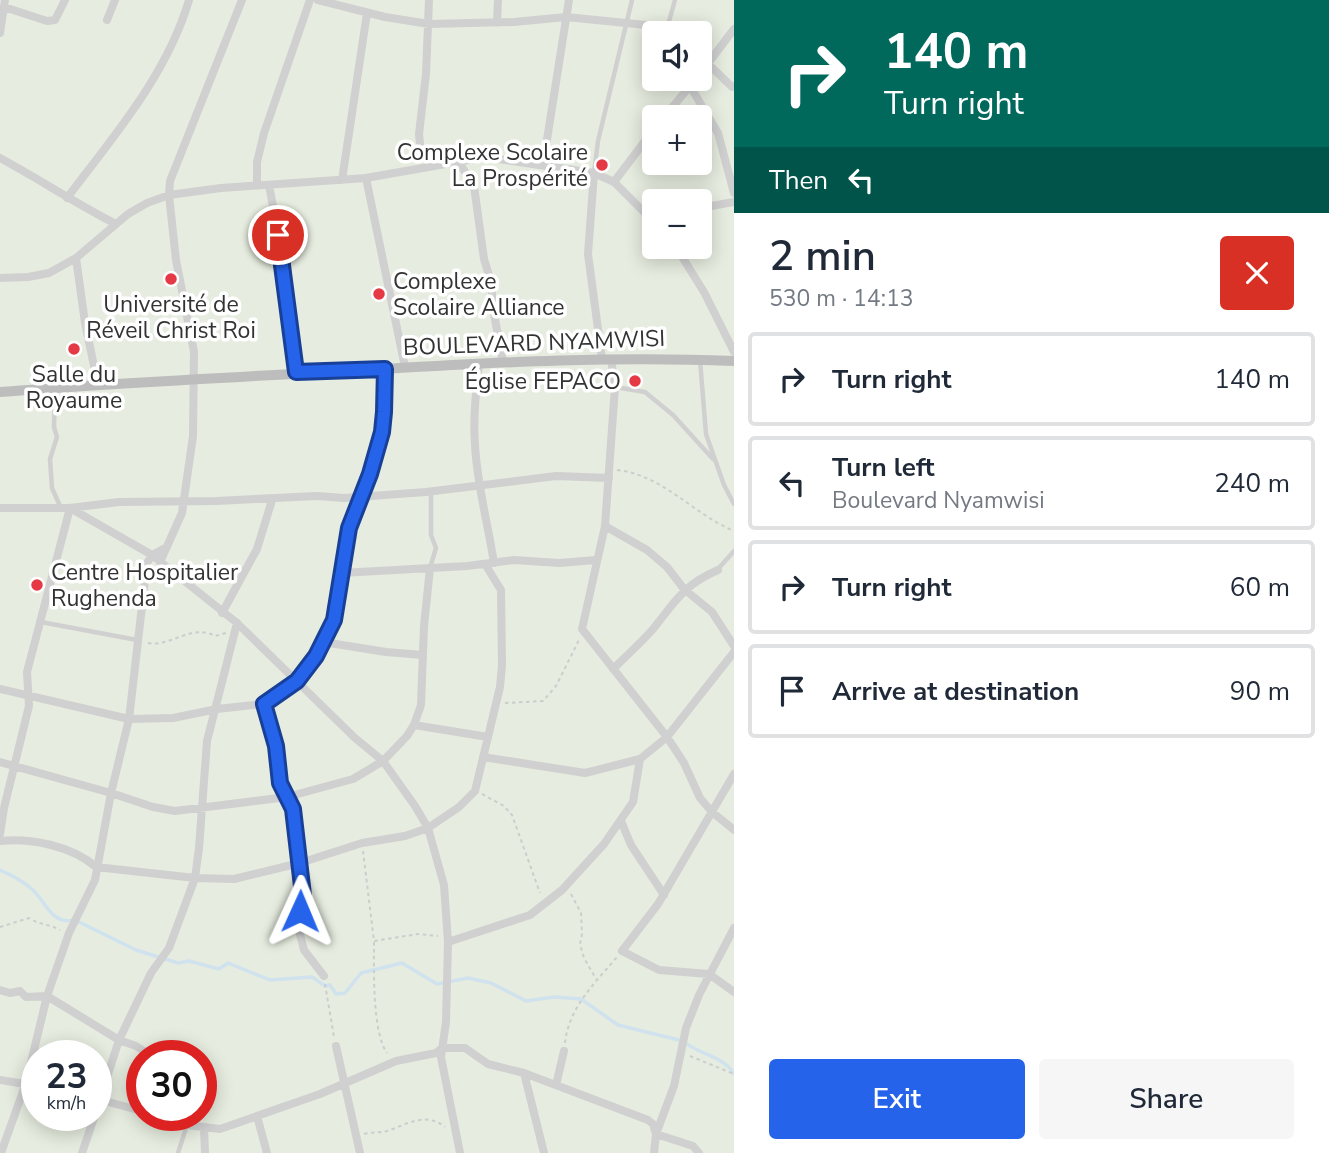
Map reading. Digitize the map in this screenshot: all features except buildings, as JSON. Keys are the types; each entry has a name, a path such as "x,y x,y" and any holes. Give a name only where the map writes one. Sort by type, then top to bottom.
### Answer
{"main road":[{"name":"BOULEVARD NYAMWISI","path":"0,392 296,372 503,362 606,359 734,361"}],"street":[{"path":"0,33 5,4 47,21 55,20 65,0"},
{"path":"107,20 115,0"},
{"path":"66,198 119,129 153,78 172,43 189,0"},
{"path":"160,562 182,513 192,436 192,334 176,260 170,181 242,0"},
{"path":"257,185 257,162 264,133 310,0"},
{"path":"317,0 351,4 367,13 429,24 497,23 566,17 642,24"},
{"path":"429,0 419,134 421,153 425,159 437,165"},
{"path":"497,23 498,0"},
{"path":"543,165 569,0"},
{"path":"342,180 367,13"},
{"path":"712,58 734,29"},
{"path":"712,67 734,86"},
{"path":"674,105 686,91"},
{"path":"697,91 718,133 734,193"},
{"path":"614,182 642,145"},
{"path":"407,171 421,153"},
{"path":"0,278 49,273 76,258 114,223 147,203 169,195 257,185 366,178 485,157 594,173 614,182 642,208"},
{"path":"0,158 114,223"},
{"path":"458,161 474,186 484,260 492,285 492,303 503,362"},
{"path":"594,173 588,254 606,359 615,387 605,526 582,629 667,737 712,812 734,830"},
{"path":"366,178 405,367"},
{"path":"269,185 283,260 296,372"},
{"path":"712,206 734,202"},
{"path":"76,258 85,323 98,386"},
{"path":"683,259 704,292 734,352"},
{"path":"0,841 21,840 47,844 89,860 96,867 234,880 362,843 405,836 428,828 459,807 475,790 496,704 502,665 501,590 489,564 479,484 475,431 479,364"},
{"path":"0,689 129,719 173,718 217,709 264,704 297,681 323,642 337,609 349,528 370,474 382,432 385,369"},
{"path":"0,508 71,508 119,502 272,500 317,496 344,498 555,476 609,474"},
{"path":"222,612 257,549 272,500"},
{"path":"71,508 152,555 222,612 355,738 383,761 415,806 428,828 444,885 447,939 446,1022 441,1057 460,1153"},
{"path":"0,834 30,698 27,672 71,508"},
{"path":"605,526 647,550 667,567 684,589 712,612 734,646"},
{"path":"36,1040 47,996 71,930 95,880 111,793 129,719 147,563 152,555 167,547"},
{"path":"341,573 489,564 514,560 559,563 596,560"},
{"path":"0,762 174,811 287,797 353,779 383,761 414,725 421,705 424,626 430,568"},
{"path":"612,669 651,631 684,589 702,576 718,570"},
{"path":"112,1060 151,973 160,964 177,929 195,878 206,750 236,627"},
{"path":"323,642 386,652 423,654"},
{"path":"483,757 585,773 640,759 667,737 734,652"},
{"path":"264,704 276,746 280,783 293,809 303,895 298,926 304,950 324,976"},
{"path":"414,725 488,737"},
{"path":"447,939 530,915 568,884 604,844 633,802 640,759"},
{"path":"734,774 664,895 622,951 659,970 709,975 734,992"},
{"path":"621,821 631,845 664,895"},
{"path":"654,1153 656,1134 674,1086 686,1028 709,975 734,928"},
{"path":"0,990 20,992 26,997 47,996 126,1042"},
{"path":"336,1046 360,1153"},
{"path":"217,1129 320,1094 389,1064 436,1053 442,1048 465,1048 488,1064 524,1073 648,1120 653,1124 656,1134"},
{"path":"556,1085 564,1051"},
{"path":"524,1073 544,1153"},
{"path":"0,1080 21,1082"},
{"path":"1,1153 21,1097"},
{"path":"257,1116 267,1153"},
{"path":"82,1153 90,1131"},
{"path":"204,1131 205,1153"},
{"path":"656,1134 693,1146 699,1153"}],"lane":[{"path":"594,173 598,141 632,0"},
{"path":"670,21 675,0"},
{"path":"700,359 706,434 724,485 734,504"},
{"path":"55,387 54,427 57,438 50,459 52,488 60,506"},
{"path":"615,387 645,392 673,415 716,462"},
{"path":"430,568 436,548 431,535 431,491"},
{"path":"718,570 734,551"},
{"path":"40,622 137,641"},
{"path":"178,1153 185,1131"}],"path":[{"path":"609,474 633,472 671,491 720,526 734,531"},
{"path":"137,641 156,644 191,632 208,631 215,635 236,627"},
{"path":"496,704 543,701 556,687 578,646 582,629"},
{"path":"475,790 504,806 512,815 544,904"},
{"path":"362,843 374,941 375,1003 381,1040 389,1064"},
{"path":"568,884 581,913 580,944 583,957 596,980"},
{"path":"0,927 29,918 41,925 71,930"},
{"path":"374,941 418,934 447,939"},
{"path":"564,1051 570,1020 581,999 622,951"},
{"path":"324,976 336,1046"},
{"path":"680,1051 734,1074"},
{"path":"356,1138 370,1132 389,1130 408,1121 435,1120 455,1132"}],"shaded area":[{"path":"0,0 734,0 734,1153 0,1153"}],"waterway":[{"path":"0,870 29,887 60,919 75,920 136,950 178,963 189,961 219,969 228,963 270,980 312,977 325,986 330,985 336,994 345,993 361,973 402,963 437,984 468,978 491,983 526,1001 554,997 581,999 618,1025 683,1041 724,1063 734,1074"}],"place":[{"name":"Complexe Scolaire La Prospérité","path":"602,165"},
{"name":"Université de Réveil Christ Roi","path":"171,279"},
{"name":"Complexe Scolaire Alliance","path":"379,294"},
{"name":"Salle du Royaume","path":"74,349"},
{"name":"Église FEPACO","path":"635,381"},
{"name":"Centre Hospitalier Rughenda","path":"37,585"}],"route":[{"path":"278,235 296,372 385,369 382,432 370,474 349,528 334,620 316,656 297,681 264,704 276,746 280,783 293,809 303,895 300,911"}]}
